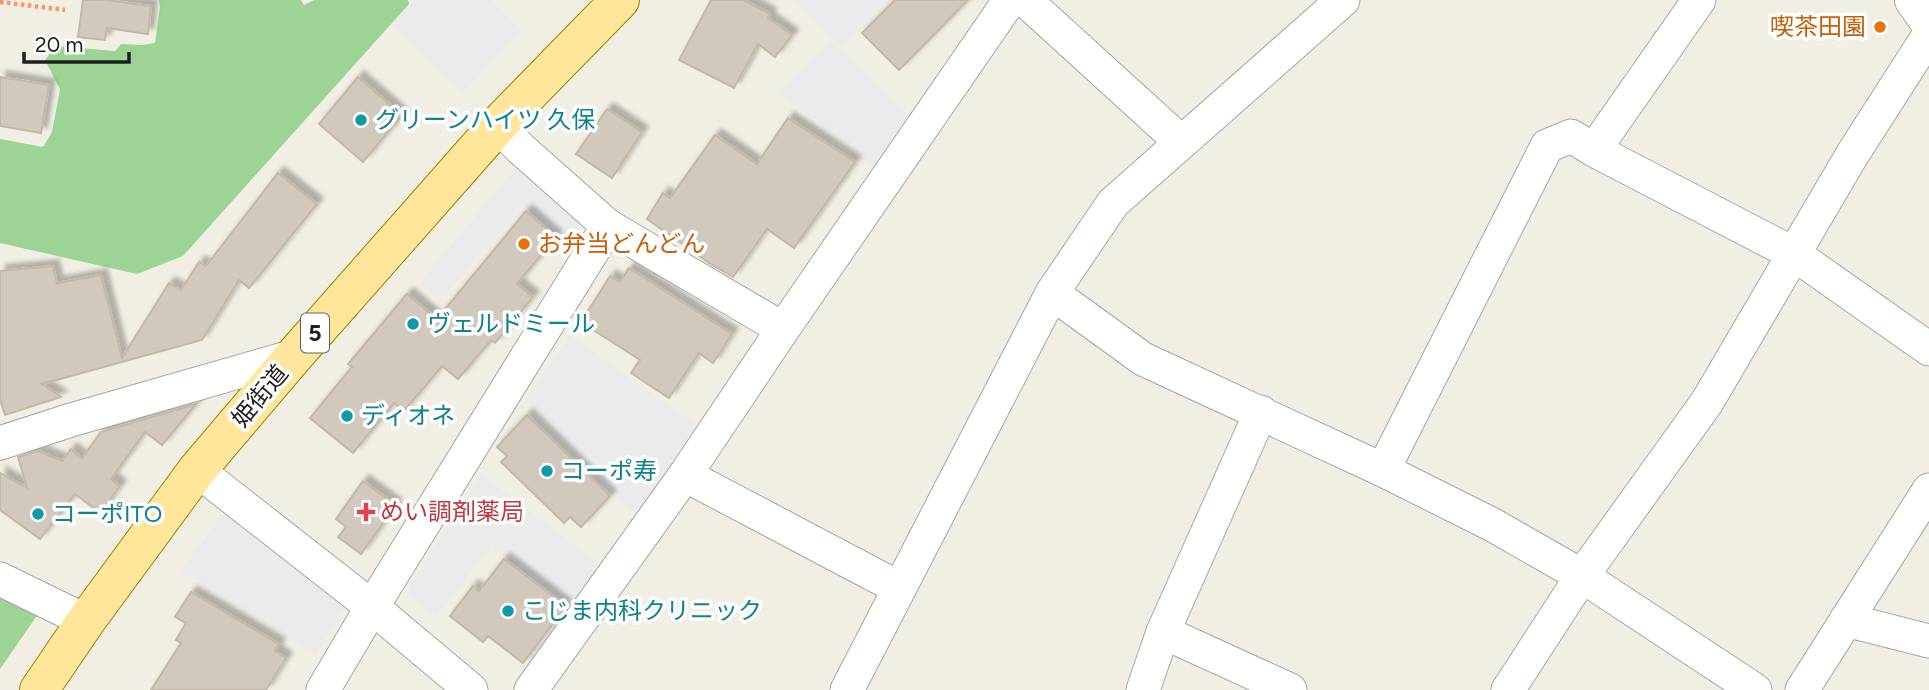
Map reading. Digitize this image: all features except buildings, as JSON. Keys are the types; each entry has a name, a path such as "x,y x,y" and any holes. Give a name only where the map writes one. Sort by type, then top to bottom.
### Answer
{"main road":[{"name":"姫街道","path":"38,690 197,470 498,125 620,0"}],"street":[{"path":"531,690 685,475 1012,0"},
{"path":"1025,0 1181,142"},
{"path":"847,690 1052,293 1113,203 1343,0"},
{"path":"1594,150 1699,0"},
{"path":"1914,0 1929,21"},
{"path":"1508,690 1582,576 1707,402 1852,155 1929,35"},
{"path":"498,125 608,226 783,329"},
{"path":"1383,470 1547,146 1572,136 1794,254 1929,349"},
{"path":"324,690 372,607 608,226"},
{"path":"1052,293 1143,359 1261,412 1493,525 1582,576 1755,690"},
{"path":"0,443 294,356"},
{"path":"1143,690 1163,632 1261,412"},
{"path":"197,470 372,607 471,690"},
{"path":"685,475 899,588"},
{"path":"1802,690 1929,490"},
{"path":"0,579 86,621"},
{"path":"1846,620 1929,641"},
{"path":"1163,632 1290,690"}],"path":[{"path":"0,2 65,10"}],"green space":[{"path":"159,0 301,0 304,5 314,0 408,0 409,4 183,256 137,274 0,243 0,139 43,147 52,132 60,89 45,60 56,46 115,51 121,44 155,43"},
{"path":"0,584 45,604 0,669"}],"shaded area":[{"path":"414,0 490,0 521,30 463,92 392,24"},
{"path":"795,0 887,0 841,46"},
{"path":"832,42 915,122 879,170 779,92"},
{"path":"519,165 584,220 565,242 523,206 441,301 419,283"},
{"path":"570,336 699,427 637,516 525,399"},
{"path":"481,474 600,566 570,607 491,546 436,617 410,596 410,584"},
{"path":"224,513 346,605 316,654 180,572"}],"place":[{"name":"喫茶田園","path":"1880,27"},
{"name":"グリーンハイツ 久保","path":"361,120"},
{"name":"お弁当どんどん","path":"524,244"},
{"name":"ヴェルドミール","path":"413,324"},
{"name":"ディオネ","path":"347,416"},
{"name":"コーポ寿","path":"547,471"},
{"name":"めい調剤薬局","path":"366,512"},
{"name":"コーポITO","path":"38,514"},
{"name":"こじま内科クリニック","path":"508,611"}]}
